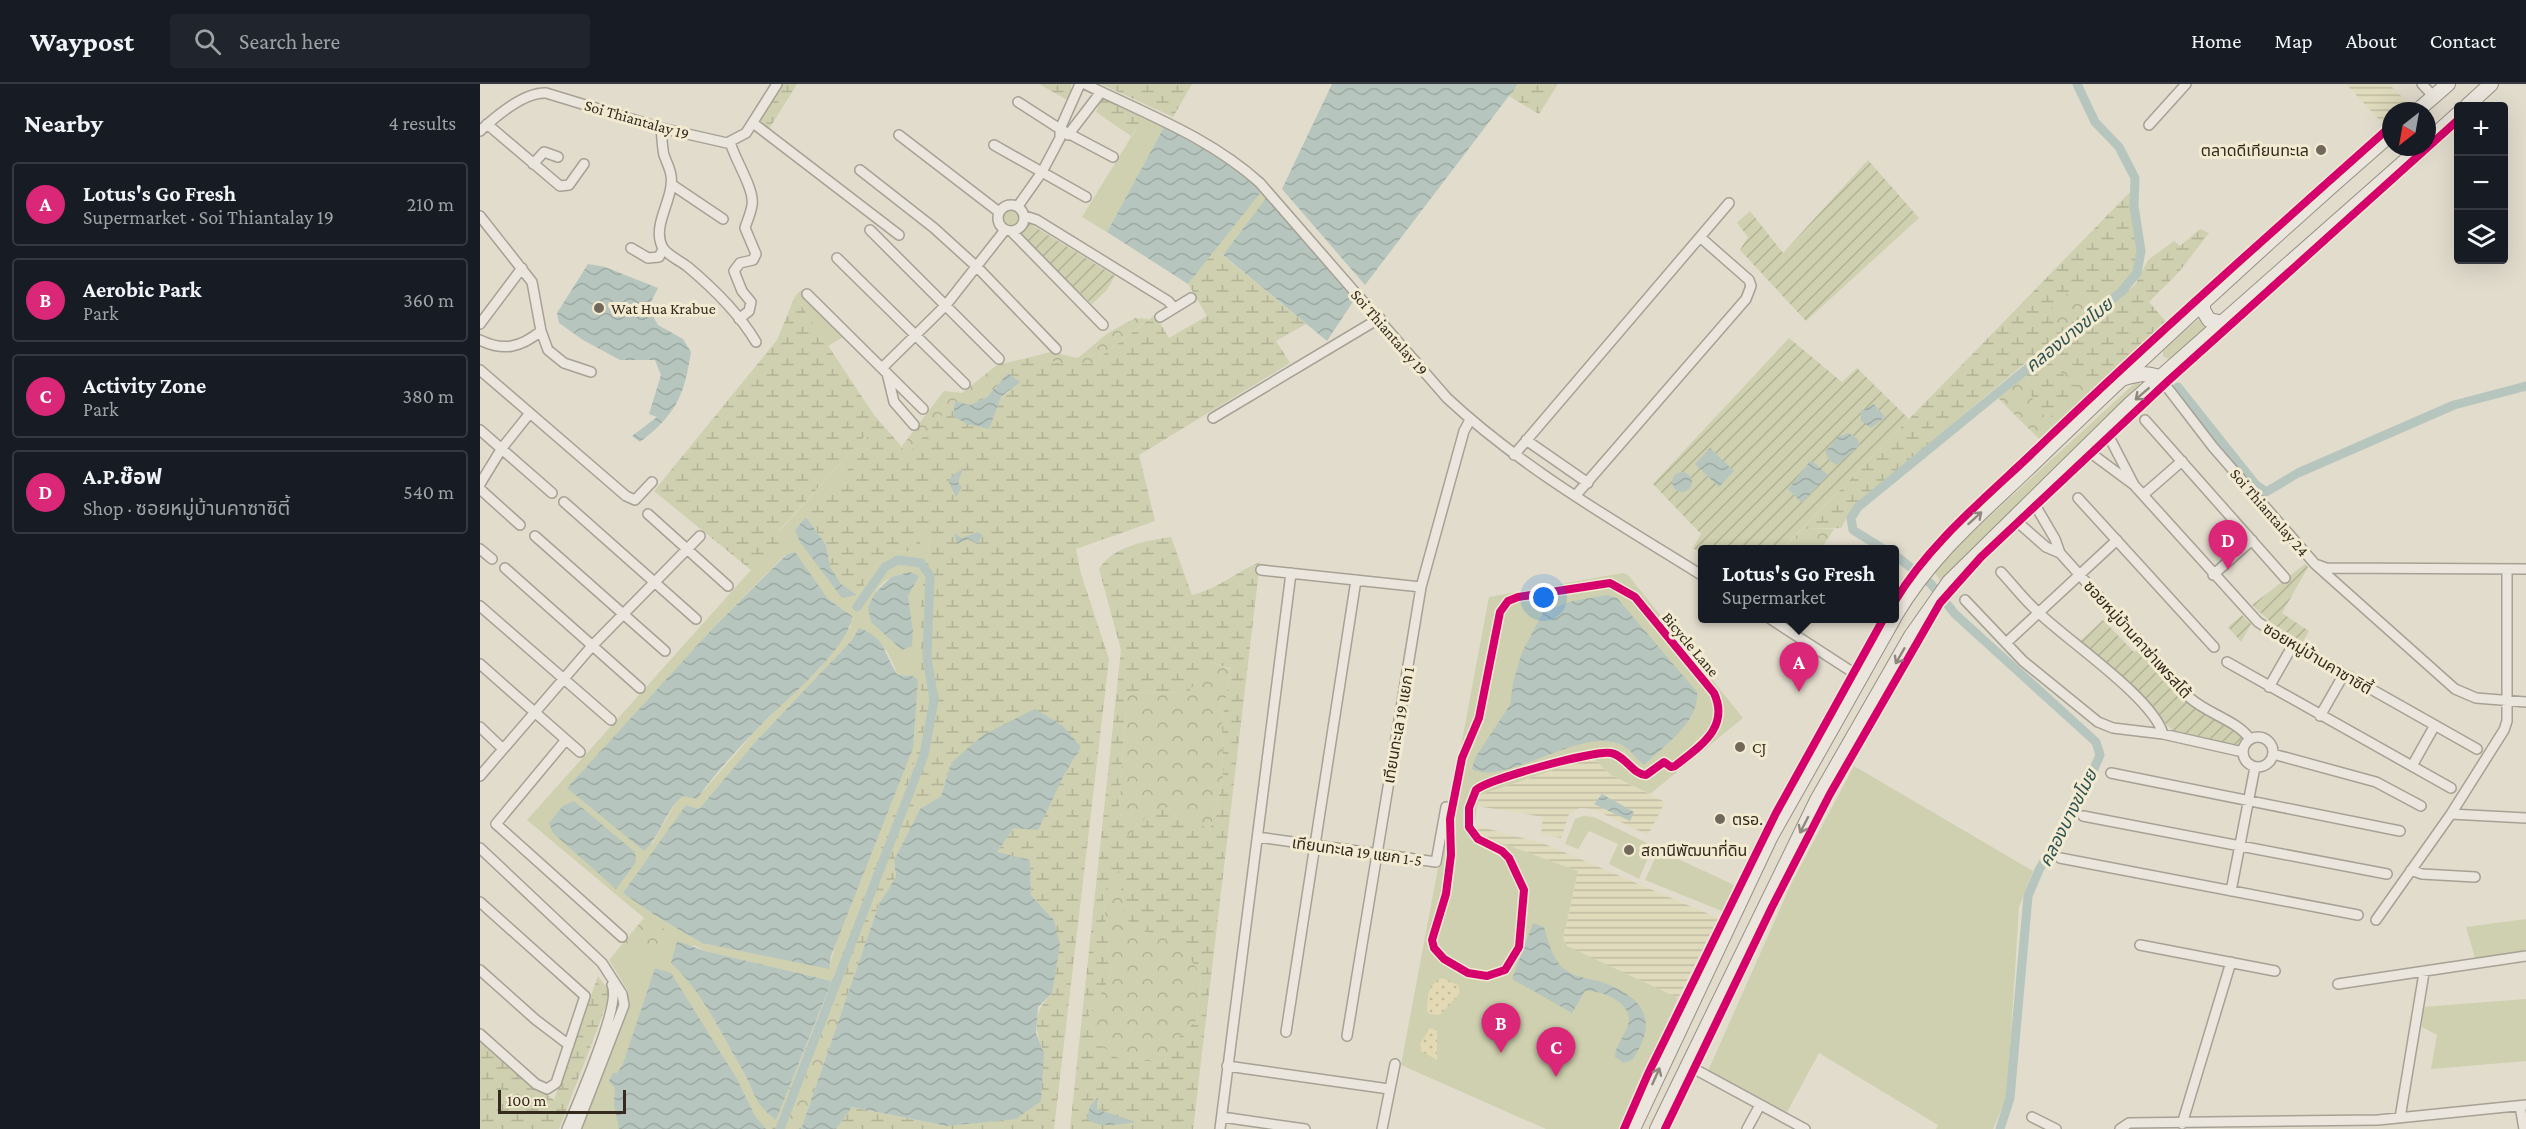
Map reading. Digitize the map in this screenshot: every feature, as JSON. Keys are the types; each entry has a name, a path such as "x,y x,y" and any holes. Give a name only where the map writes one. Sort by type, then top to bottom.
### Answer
{"main road":[{"path":"2428,102 2448,84"},
{"path":"2471,102 2491,84"},
{"path":"2436,134 2454,118"},
{"path":"1899,609 1934,560 2119,380 2382,142"},
{"path":"1657,1129 1817,800 1931,606 1949,582 2084,448 2411,156"},
{"path":"2202,304 2202,309 2209,320 2224,322"},
{"path":"2119,380 2134,375 2152,374 2160,378"},
{"path":"1633,1129 1745,888 1891,623"}],"street":[{"path":"739,319 749,311 751,302 742,291 734,271 740,263 753,260 756,254 745,228 752,205 751,191 734,159 730,142 746,133 777,84"},
{"path":"1018,206 1042,172 1083,84"},
{"name":"Soi Thiantalay 19","path":"1083,84 1202,139 1237,162 1260,183 1380,318 1447,398 1470,420 1514,455 1698,573"},
{"path":"2149,125 2186,84"},
{"path":"2422,84 2434,97"},
{"name":"Soi Thiantalay 19","path":"483,128 542,88 661,128 716,141 730,142"},
{"path":"1072,133 1101,92"},
{"path":"1018,102 1060,134 1072,133 1113,158"},
{"path":"1071,107 1085,115"},
{"path":"753,123 899,235"},
{"path":"483,128 560,186 566,187 584,164"},
{"path":"661,128 664,153 672,174 660,227 659,237 663,249 688,267 739,319 756,342"},
{"path":"899,135 999,212"},
{"path":"994,145 1086,197"},
{"path":"533,164 544,152 558,157"},
{"path":"860,170 934,228 978,268 1056,349"},
{"path":"671,184 723,219"},
{"path":"1514,455 1729,203"},
{"path":"1018,206 1005,205 999,212 998,220 1103,325"},
{"path":"1018,206 1025,216 1037,220 1168,301 1174,308"},
{"path":"480,216 532,282 541,331 548,350 555,357 591,372"},
{"path":"884,371 914,335 946,305 1008,231 1021,227 1025,216"},
{"path":"870,230 999,358"},
{"path":"1576,495 1746,299 1751,286 1749,280 1700,237"},
{"path":"631,248 648,258 659,257 663,249"},
{"path":"837,258 964,384"},
{"path":"480,324 522,268"},
{"path":"807,294 923,409"},
{"path":"1160,317 1191,298"},
{"path":"1213,418 1380,318"},
{"path":"480,340 501,347 516,346 541,331"},
{"path":"480,370 630,499 638,498 652,482"},
{"path":"884,371 894,402 914,425"},
{"name":"Soi Thiantalay 24","path":"2160,378 2213,447 2314,564 2326,568 2526,569"},
{"path":"520,525 480,487 502,448 530,413"},
{"name":"เทียนทะเล 19 แยก 1","path":"1347,1036 1379,853 1380,823 1421,587 1464,431 1470,420"},
{"path":"2145,420 2285,578"},
{"name":"ซอยหมู่บ้านคาซาซิตี้","path":"2105,429 2134,485"},
{"path":"480,430 552,493"},
{"path":"1526,440 1588,483"},
{"name":"ซอยหมู่บ้านคาซาซิตี้","path":"2084,448 2134,485 2213,575 2258,622 2292,645 2477,749"},
{"path":"2104,464 2117,453"},
{"path":"2144,495 2182,461"},
{"path":"2078,498 2214,647"},
{"path":"564,501 696,619"},
{"name":"ซอยหมู่บ้านคาซ่าเพรสโต้","path":"2032,501 2060,554 2190,698 2204,710 2238,728 2250,739 2259,737 2268,741 2273,754"},
{"path":"648,514 728,586"},
{"name":"ซอยหมู่บ้านคาซ่าเพรสโต้","path":"2013,518 2046,547 2060,554"},
{"path":"2033,535 2046,524"},
{"path":"535,536 666,651"},
{"path":"480,776 592,646 700,536"},
{"path":"2006,643 2117,540"},
{"path":"2213,575 2252,540"},
{"path":"480,549 492,560"},
{"path":"2314,564 2455,689 2476,698 2526,702"},
{"path":"505,568 640,688"},
{"path":"2376,921 2451,814 2507,722 2507,568"},
{"path":"1260,570 1421,587"},
{"path":"2001,572 2038,613 2130,691 2161,726 2163,734"},
{"path":"1220,1129 1291,573"},
{"path":"1286,1032 1356,580"},
{"path":"1965,600 2006,643 2098,723 2113,728 2163,734 2243,752"},
{"path":"480,606 562,681 611,720"},
{"path":"1777,623 1860,676"},
{"path":"2269,687 2292,645"},
{"path":"2227,662 2451,788"},
{"path":"480,664 580,752"},
{"path":"2320,716 2344,674"},
{"path":"2412,766 2435,725"},
{"path":"480,727 503,749"},
{"path":"2243,752 2250,739"},
{"path":"565,741 496,824 622,937"},
{"path":"2243,752 2247,762 2255,766 2265,765 2273,754 2376,782 2421,806"},
{"path":"2231,891 2255,766"},
{"path":"2111,773 2400,831"},
{"name":"เทียนทะเล 19 แยก 1-5","path":"1258,837 1436,862 1446,807"},
{"path":"2451,814 2526,818"},
{"path":"2083,816 2387,874"},
{"path":"480,848 602,963 622,994 624,1005 576,1129"},
{"path":"480,856 591,958 616,992 609,1021 567,1129"},
{"path":"2060,858 2358,915"},
{"path":"2410,870 2422,874 2475,877"},
{"path":"480,902 585,996 556,1083 547,1089 536,1083 480,1034"},
{"path":"2140,945 2275,971"},
{"path":"2338,984 2424,973 2460,964 2526,956"},
{"path":"2182,1124 2231,962"},
{"path":"480,970 536,1020 569,1045"},
{"path":"2400,1118 2424,973"},
{"path":"1382,1129 1395,1064"},
{"path":"1227,1066 1389,1089"},
{"path":"1689,1066 1805,1129"},
{"path":"1747,1129 1760,1105"},
{"path":"2120,1129 2128,1123 2378,1125 2400,1118 2523,1105 2524,1129"},
{"path":"1222,1117 1305,1129"},
{"path":"2032,1118 2056,1129"}],"shaded area":[{"path":"2346,84 2389,84 2407,102 2382,102 2382,123"},
{"path":"1592,757 1611,775 1665,802 1648,835 1593,809 1580,808 1569,814 1561,838 1541,834 1543,817 1477,806 1479,795"},
{"path":"1474,825 1545,844 1718,918 1678,998 1566,946 1563,938 1578,871 1482,836"}],"green space":[{"path":"783,84 797,84 769,129 758,124"},
{"path":"1039,84 1071,84 1071,93 1067,100"},
{"path":"1101,84 1192,84 1173,117"},
{"path":"1518,84 1558,84 1539,114 1509,96"},
{"path":"1102,97 1141,115 1141,121 1131,136 1096,112"},
{"path":"1141,115 1164,127 1107,232 1082,217 1141,121"},
{"path":"1868,160 1919,218 1806,321 1740,250 1748,237 1737,223 1750,211 1783,253"},
{"path":"2131,191 2137,251 2135,271 2121,288 2031,358 1862,500 1850,512 1841,528 1802,529","holes":["2076,290 2089,297 2081,314 2068,324 2057,324 2050,313 2056,301 2071,292"]},
{"path":"1261,192 1266,198 1223,255 1215,249"},
{"path":"1011,209 1017,212 1020,218 1017,224 1011,227 1005,224 1002,218 1005,212"},
{"path":"1027,222 1115,276 1106,291 1092,304 1021,238 1020,233"},
{"path":"2200,229 2209,233 2179,272 2149,302 2168,324 2094,393 2069,361 2058,354 2052,364 2075,385 2077,395 2049,418 2035,409 2026,374 2135,285 2148,260 2174,241 2180,246"},
{"path":"1215,249 1306,324 1276,341 1290,363 1139,455 1155,521 1076,549 1081,574 1109,659 1054,1129 836,1129 851,1107 947,1126 1044,1053 1038,1036 1037,1021 1041,1008 1052,993 1054,920 1031,895 1030,860 996,853 1014,828 1063,777 1081,747 951,763 941,796 920,809 894,860 896,877 879,904 843,1008 825,1000 917,750 921,686 921,596 931,534 923,533 918,551 886,552 857,595 841,584 830,567 826,545 806,517 871,443 865,436 779,531 786,548 751,570 654,491 777,340 795,296 874,415 908,454 955,401 953,416 989,428 1001,397 1009,392 1011,375 997,365 1031,357 1064,364 1091,364 1155,315 1169,338 1207,316 1188,284"},
{"path":"801,290 843,337 828,346 795,296"},
{"path":"2076,290 2089,297 2081,314 2068,324 2057,324 2049,313 2053,304 2059,298"},
{"path":"2201,317 2210,326 2172,361 2163,356 2163,350"},
{"path":"1135,318 1149,319 1091,364 1064,364 1031,357 1050,352 1078,358 1108,333"},
{"path":"1789,338 1842,382 1857,368 1909,419 1786,545 1698,545 1698,552 1693,548 1701,534 1653,484"},
{"path":"2058,354 2069,361 2094,393 2041,441 1997,397 2026,374 2030,388 2074,385 2052,364"},
{"path":"997,365 1008,373 987,397 970,405 955,401 908,455 902,446 944,391 962,393"},
{"path":"2137,381 2140,384 2139,387 1969,553 1942,583 1934,572 1952,551"},
{"path":"865,436 872,442 795,530 857,595 886,552 918,551 923,533 931,534 921,596 921,686 917,750 832,981 705,951 694,945 671,962 702,1000 759,1103 776,1120 772,1129 580,1129 628,991 609,960 624,942 652,959 666,930 644,918 527,820 751,570 786,548 779,532","holes":["785,555 828,599 844,610 851,626 819,669 760,726 697,798 683,796 676,802 652,844 568,788 713,628","910,572 908,596 913,630 871,622 870,609 880,585 891,577","859,629 887,651 898,675 913,676 829,968 702,943 656,916 624,893 686,805 699,809 756,741 852,640"]},
{"path":"1802,529 1834,529 1824,545 1787,545"},
{"path":"1171,537 1192,595 1210,589 1260,562 1193,1129 1070,1129 1121,650 1099,569 1105,561 1121,550","holes":["1211,662 1231,669 1222,720 1223,780 1210,830 1167,807 1146,817 1128,837 1119,811 1127,692 1188,693","1119,870 1124,918 1146,932 1179,940 1201,976 1197,1020 1175,1041 1162,1063 1118,1058 1095,1041 1089,1015 1111,975 1103,893","1098,1098 1097,1109 1134,1122 1087,1119"]},
{"path":"2305,564 2308,567 2282,613 2309,631 2303,642 2273,624 2252,605"},
{"path":"1623,573 1628,575 1743,718 1650,794 1611,775 1592,757 1479,795 1474,825 1482,836 1578,871 1563,938 1567,946 1678,998 1619,1129 1546,1129 1401,1065 1489,597"},
{"path":"2242,615 2251,624 2241,642 2228,627"},
{"path":"2103,620 2134,652 2140,648 2196,710 2238,731 2244,740 2239,748 2179,736 2078,643"},
{"path":"1211,662 1231,670 1222,720 1223,780 1210,830 1146,817 1128,838 1119,811 1127,692 1188,693"},
{"path":"1854,766 2033,871 2019,907 2007,1096 1993,1129 1936,1129 1938,1125 1819,1053 1787,1112 1708,1071 1792,882"},
{"path":"1583,816 1594,817 1653,846 1639,879 1609,864 1618,844 1589,831 1578,849 1565,844 1575,819"},
{"path":"1659,850 1734,885 1722,911 1645,880"},
{"path":"1119,869 1146,932 1179,940 1201,975 1197,1020 1175,1041 1162,1063 1118,1058 1095,1041 1089,1015 1111,975 1103,893"},
{"path":"644,918 666,930 652,959 624,942"},
{"path":"2526,919 2526,951 2475,958 2466,927"},
{"path":"598,976 611,993 559,1129 480,1129 480,1042 554,1100"},
{"path":"2526,999 2526,1061 2431,1069 2437,1035 2422,1027 2423,1007"},
{"path":"825,1000 843,1008 801,1129 772,1129"}],"sand":[{"path":"1442,978 1458,985 1460,993 1440,1015 1430,1014 1427,1011 1429,992 1433,984"},
{"path":"1430,1028 1437,1031 1437,1060 1421,1051 1420,1044"}],"water":[{"path":"1332,84 1518,84 1365,285 1282,189"},
{"path":"1164,127 1234,166 1261,192 1188,284 1107,232"},
{"path":"1266,198 1354,300 1327,341 1223,255"},
{"path":"588,264 605,267 658,288 648,308 658,325 683,339 691,352 685,381 676,403 662,422 640,442 632,436 657,417 649,414 661,375 655,360 620,360 583,340 559,323 557,313"},
{"path":"1008,373 1020,382 1001,397 989,429 967,424 953,416 955,401 970,405 987,397"},
{"path":"1874,404 1885,417 1871,428 1861,421 1861,411"},
{"path":"1848,433 1857,438 1860,445 1837,465 1829,460 1825,452 1838,437"},
{"path":"1710,448 1734,471 1719,487 1695,464"},
{"path":"1811,460 1828,475 1802,503 1788,489"},
{"path":"963,469 958,482 962,487 956,497 949,482 953,475"},
{"path":"1682,472 1689,475 1692,482 1689,489 1682,492 1675,489 1672,482 1675,475"},
{"path":"806,517 826,545 830,567 841,584 857,595 842,598 800,542 795,530"},
{"path":"978,532 983,535 977,544 968,539 957,544 954,533 962,538"},
{"path":"795,552 828,599 852,616 848,629 840,643 814,674 744,743 697,799 683,796 677,802 655,838 644,851 567,788 713,628 786,555"},
{"path":"910,572 919,576 908,596 913,630 912,646 902,650 871,622 868,607 875,593 891,577"},
{"path":"1607,595 1617,598 1697,692 1693,713 1687,723 1644,765 1624,746 1603,741 1584,743 1503,770 1486,772 1472,769 1475,758 1510,705 1513,683 1522,652 1544,611 1573,601"},
{"path":"859,628 880,642 898,675 913,676 918,680 913,748 831,956 829,969 702,943 623,893 686,805 699,809 756,741 852,640"},
{"path":"1035,709 1063,726 1081,747 1063,777 1038,830 1014,828 997,852 1030,860 1031,895 1054,920 1060,945 1052,993 1038,1007 1036,1033 1044,1053 1041,1101 1016,1119 947,1126 852,1107 836,1129 801,1129 879,904 896,877 894,860 920,809 941,796 951,763 983,735"},
{"path":"1602,794 1634,812 1630,821 1594,804"},
{"path":"574,801 635,852 636,862 616,889 553,833 549,823 563,806"},
{"path":"1533,923 1544,927 1553,955 1564,969 1574,975 1602,982 1621,990 1639,1005 1644,1014 1645,1034 1633,1059 1624,1063 1615,1057 1629,1021 1625,1008 1613,998 1598,992 1585,991 1572,1013 1512,979"},
{"path":"677,941 705,951 832,981 776,1120 759,1104 743,1071 702,1000 671,963"},
{"path":"655,968 671,973 737,1079 755,1116 766,1129 619,1129 614,1105 615,1088 609,1081 613,1073 617,1073 623,1064"},
{"path":"1098,1097 1097,1109 1136,1122 1104,1125 1087,1119 1090,1106"}],"waterway":[{"name":"คลองบางขโมย","path":"1877,545 1853,530 1851,518 1858,507 2121,292 2137,273 2141,251 2134,206 2135,178 2119,147 2095,122 2077,84"},
{"path":"2178,387 2256,485 2266,492 2298,473 2454,405 2526,386"},
{"name":"คลองบางขโมย","path":"1899,558 1931,584 1955,614 2096,742 2100,755 2084,791 2039,870 2028,896 2010,1098 2000,1129"},
{"path":"780,1129 924,755 934,700 927,657 930,576 921,563 898,560 885,567 857,607"}],"cycle path":[{"path":"1665,1129 1772,907 1830,794 1940,603 1981,557 2168,381 2454,124"},
{"path":"1899,595 1927,557 1964,517 2173,322 2382,134"},
{"name":"Bicycle Lane","path":"1610,583 1635,597 1714,693 1718,705 1715,726 1703,743 1675,766 1671,767 1664,762 1646,775 1637,772 1616,755 1601,753 1564,760 1520,773 1476,790 1469,808 1469,827 1478,839 1502,851 1509,858 1524,890 1519,947 1505,970 1487,976 1468,973 1444,959 1434,948 1432,940 1446,894 1451,855 1450,819 1462,758 1479,718 1500,612 1508,601 1518,597 1610,583"},
{"path":"1624,1129 1648,1074 1776,813 1881,623"}],"place":[{"name":"ตลาดดีเทียนทะเล","path":"2321,150"},
{"name":"Wat Hua Krabue","path":"599,308"},
{"name":"A.P.ช๊อฟ","path":"2228,570"},
{"name":"Lotus's Go Fresh","path":"1799,692"},
{"name":"CJ","path":"1740,747"},
{"name":"ตรอ.","path":"1720,819"},
{"name":"สถานีพัฒนาที่ดิน","path":"1629,850"},
{"name":"Aerobic Park","path":"1501,1053"},
{"name":"Activity Zone","path":"1556,1077"}]}
